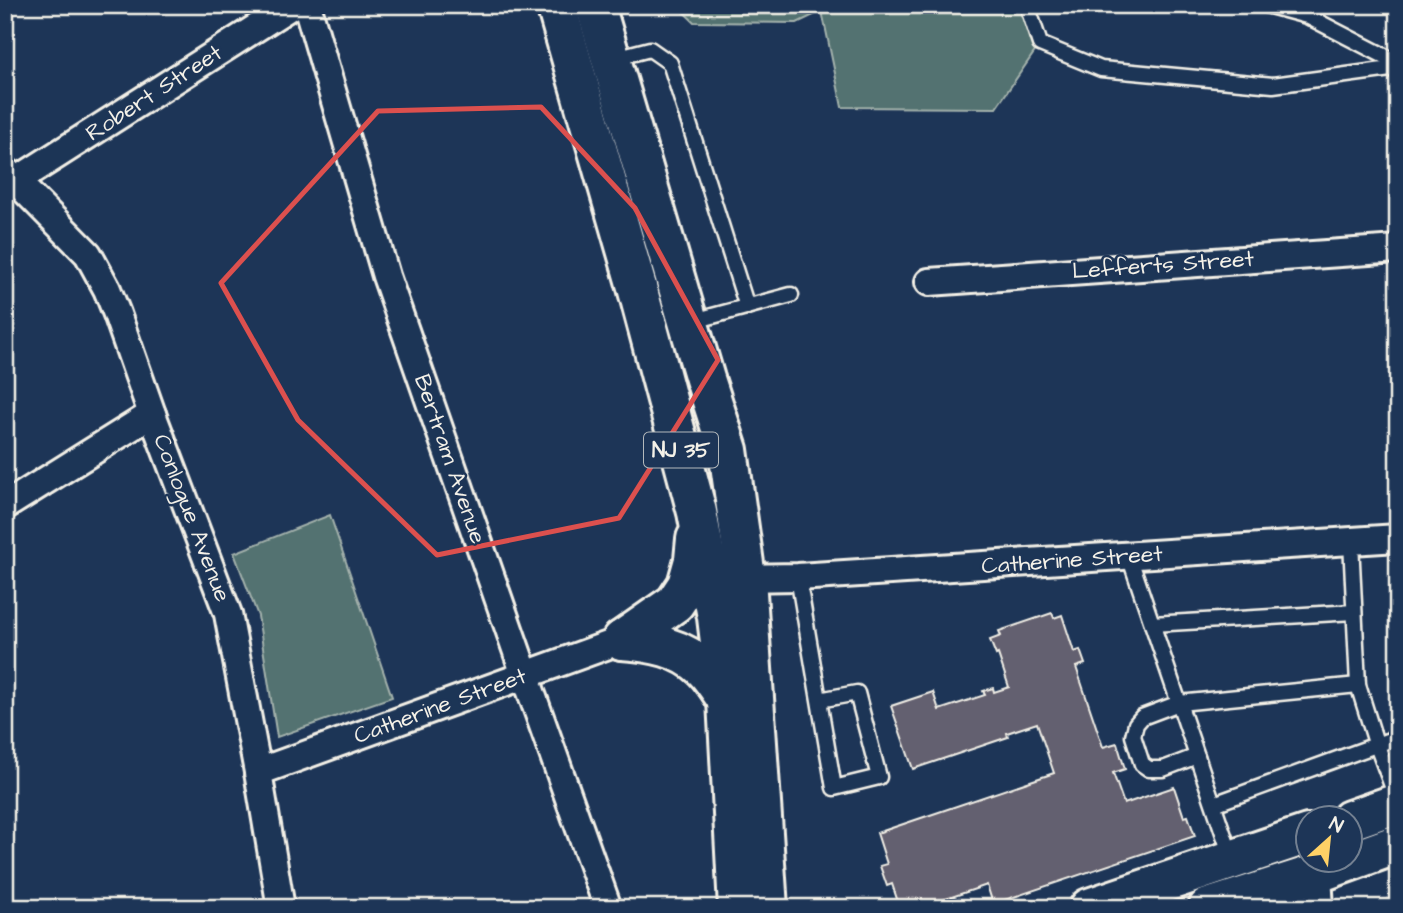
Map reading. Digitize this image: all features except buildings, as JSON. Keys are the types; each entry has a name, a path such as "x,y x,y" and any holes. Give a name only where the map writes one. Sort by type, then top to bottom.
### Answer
{"main road":[{"name":"NJ 35","path":"556,5 641,300 697,512 717,617 727,700 738,908"},
{"name":"NJ 35","path":"595,5 728,450 746,578 768,908"},
{"path":"622,640 675,603 687,585 695,561 697,512"},
{"path":"622,640 648,642 671,648 693,659 705,670 727,700"},
{"path":"1364,815 1398,803"},
{"path":"1089,908 1294,839"},
{"path":"1208,908 1319,880 1398,844"}],"street":[{"name":"Robert Street","path":"9,180 292,5"},
{"name":"Bertram Avenue","path":"307,5 386,276 608,908"},
{"name":"Conlogue Avenue","path":"9,180 88,254 107,289 228,614 281,908"},
{"name":"Lefferts Street","path":"929,282 1398,249"},
{"path":"5,506 152,414"},
{"name":"Catherine Street","path":"746,578 798,577 1398,538"},
{"name":"Catherine Street","path":"258,772 622,640"}],"lane":[{"path":"1027,5 1040,44 1101,69 1273,85 1398,68"},
{"path":"1265,5 1307,16 1398,63"},
{"path":"611,59 650,49 670,63 747,307"},
{"path":"688,322 791,295"},
{"path":"1350,542 1358,685 1398,803"},
{"path":"1129,556 1233,860"},
{"path":"798,577 834,788 879,777 857,693 819,700"},
{"path":"1152,624 1354,612"},
{"path":"1197,756 1163,769 1149,769 1142,764 1133,736 1136,724 1142,717 1179,703 1358,685"},
{"path":"1214,804 1398,737"}],"highlighted area":[{"path":"541,107 635,208 718,360 619,518 437,555 298,420 221,283 378,111"}],"green space":[{"path":"676,5 1027,5 1040,44 996,108 842,107 822,11 797,23 694,22"},
{"path":"330,515 392,697 277,737 258,616 234,553"}]}
